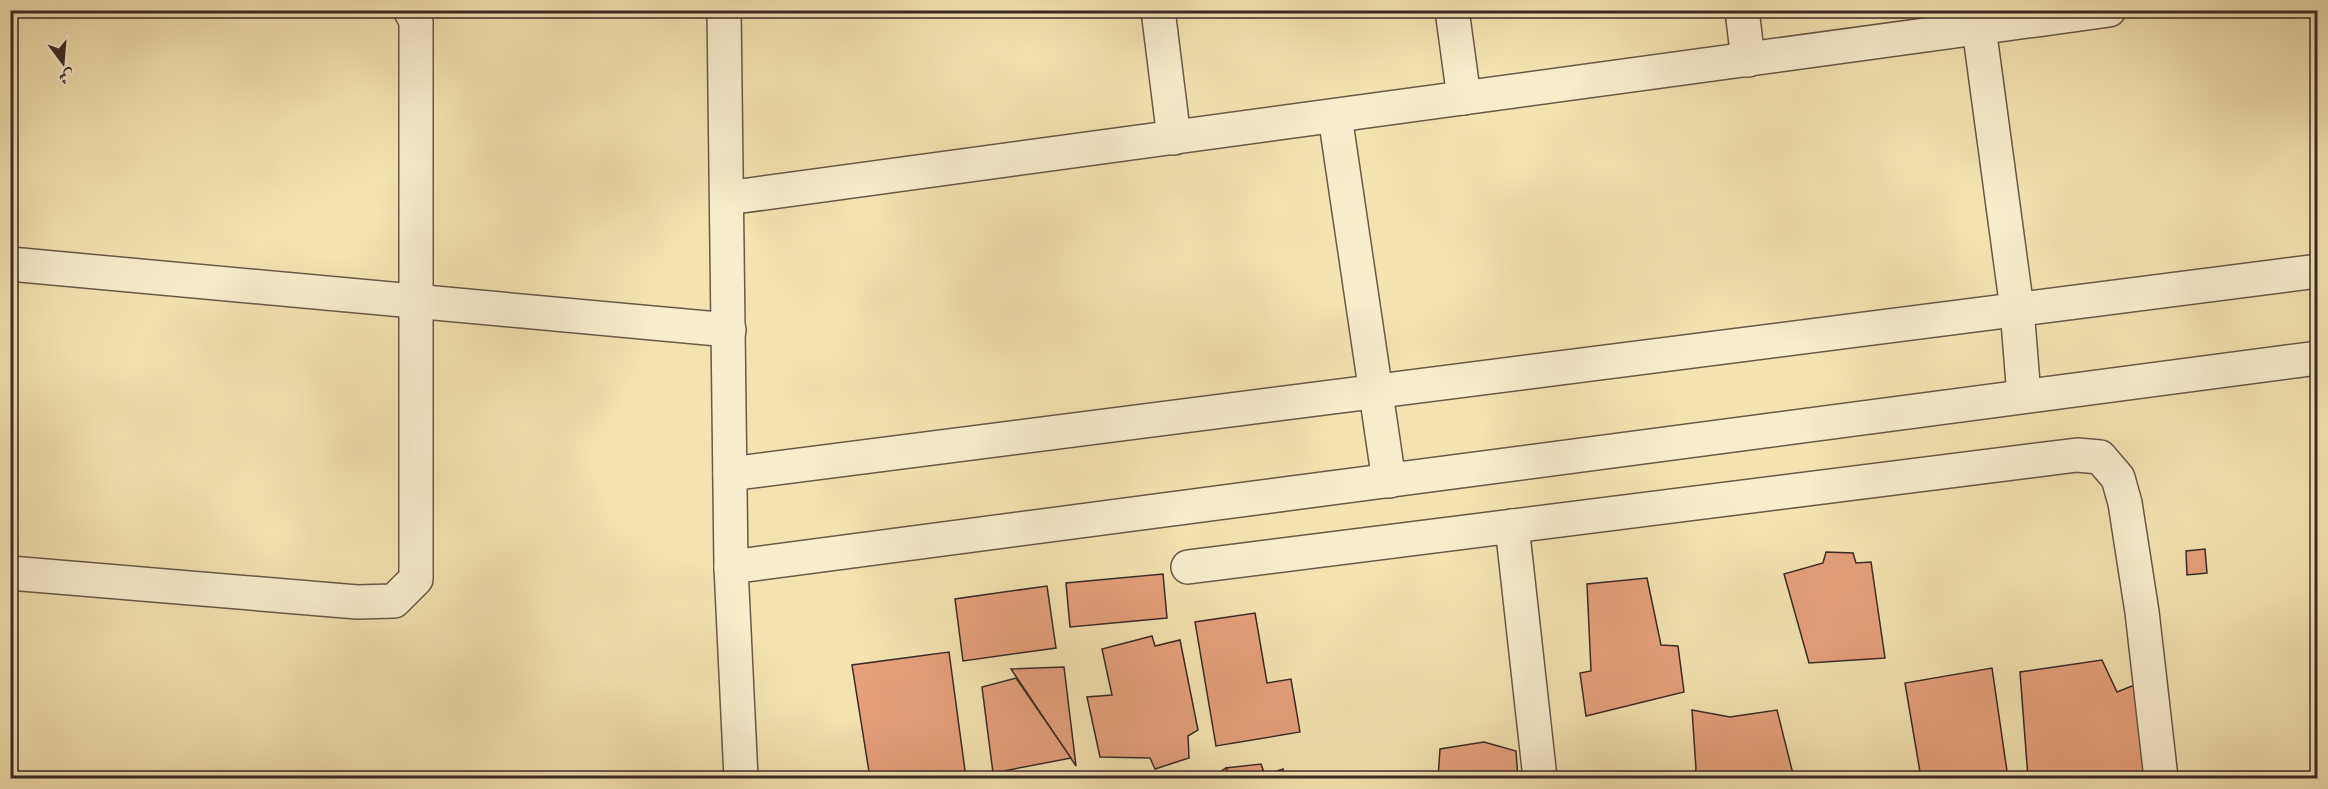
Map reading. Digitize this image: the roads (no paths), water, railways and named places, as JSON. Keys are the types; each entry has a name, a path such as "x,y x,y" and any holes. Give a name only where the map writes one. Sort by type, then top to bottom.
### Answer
{"street":[{"path":"10,573 357,602 394,602 416,579 416,21 410,10"},
{"path":"724,10 731,567 741,778"},
{"path":"1158,10 1174,138"},
{"path":"1452,10 1464,98"},
{"path":"1742,10 1748,60"},
{"path":"727,198 2109,10"},
{"path":"1979,28 2017,309 2024,396"},
{"path":"1335,116 1389,481"},
{"path":"10,264 415,303 729,330"},
{"path":"730,474 2318,271"},
{"path":"731,567 2318,358"},
{"path":"1188,567 2077,454 2100,458 2118,478 2125,503 2142,612 2161,778"},
{"path":"1512,526 1540,778"}]}
